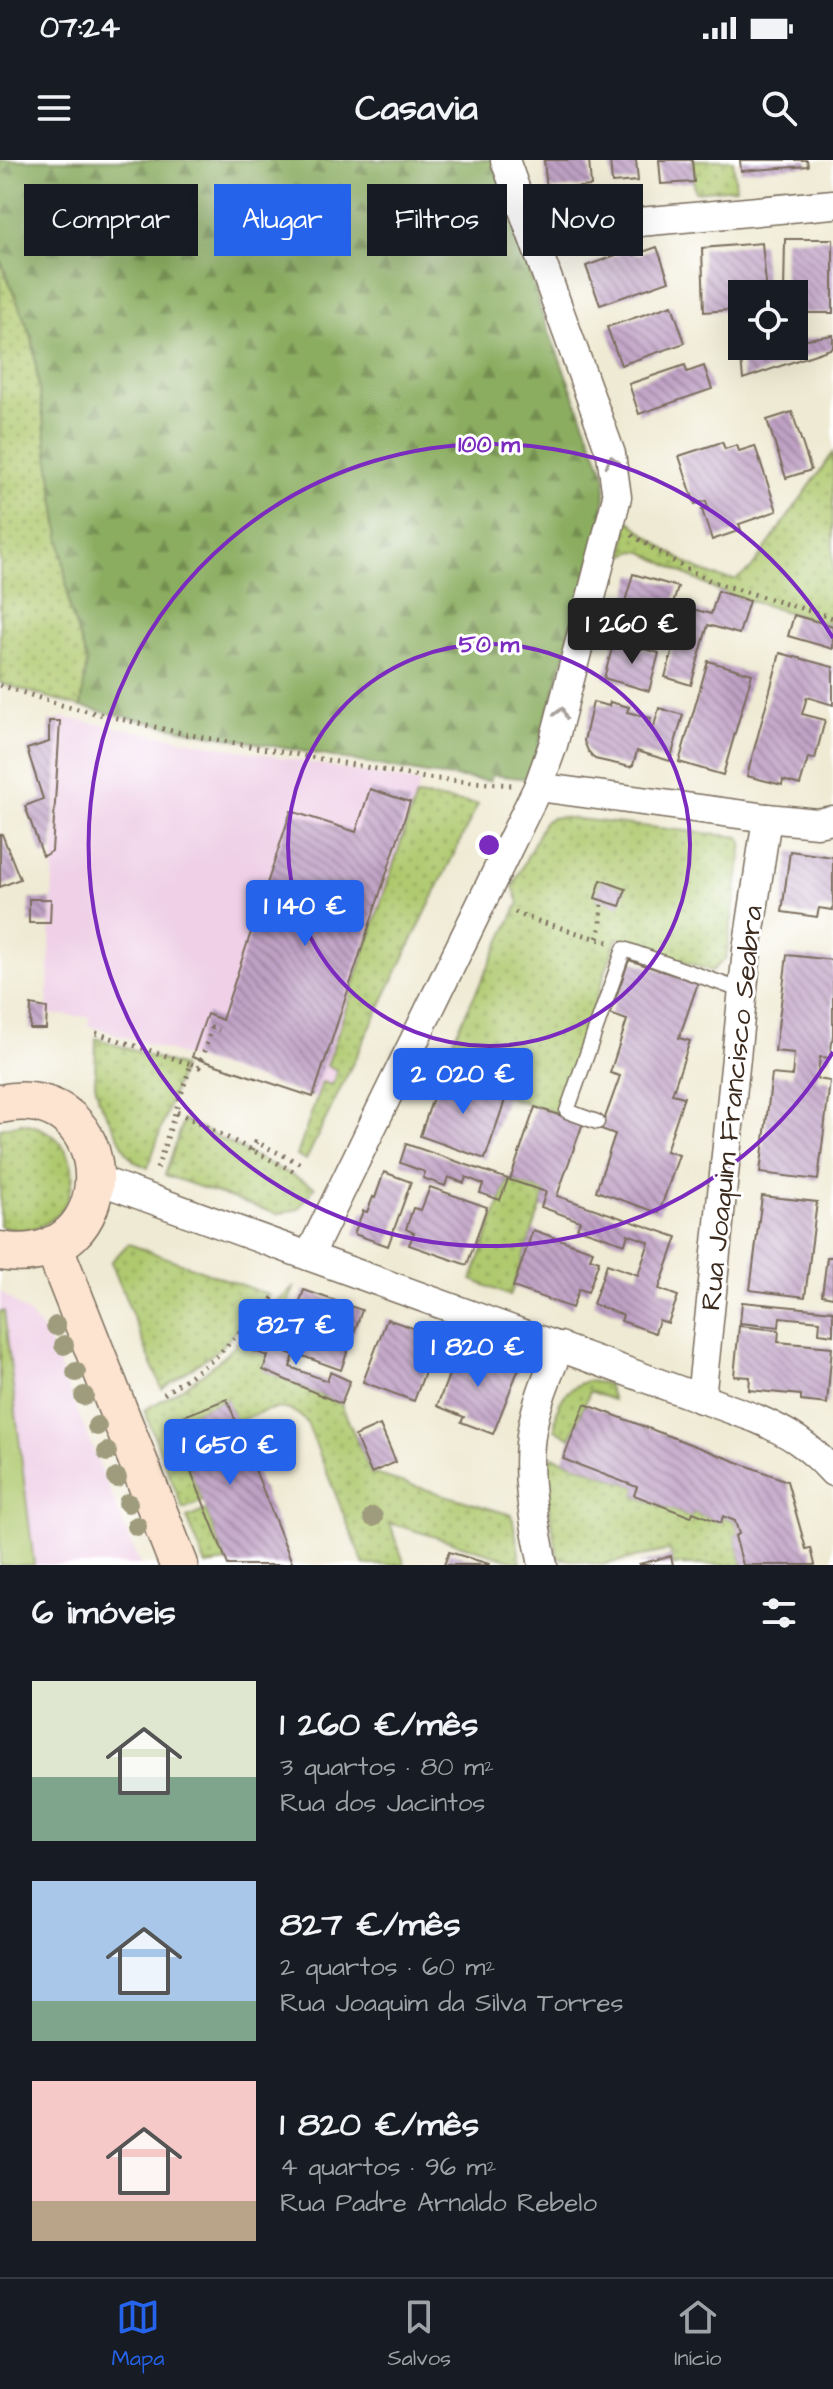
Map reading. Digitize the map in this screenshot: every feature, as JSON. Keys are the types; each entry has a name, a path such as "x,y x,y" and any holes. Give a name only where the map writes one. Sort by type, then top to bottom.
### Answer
{"main road":[{"path":"0,1104 16,1101 44,1105 68,1118 88,1145 96,1179 90,1203 79,1225 53,1245 28,1252 0,1251"},
{"path":"53,1245 179,1565"}],"street":[{"path":"505,160 523,208"},
{"path":"643,222 833,204"},
{"path":"309,1256 538,787 553,745 617,497 611,454 541,256"},
{"path":"538,787 767,818 817,823 833,820"},
{"name":"Rua Joaquim Francisco Seabra","path":"701,1399 743,991 767,818"},
{"path":"96,1179 784,1430 811,1447 833,1472"},
{"path":"543,1565 530,1492 528,1452 539,1400 560,1346"}],"lane":[{"path":"597,1122 567,1111 624,949 743,991"}],"path":[{"path":"611,521 683,567 713,582 833,618"},
{"path":"0,685 61,705 185,734 425,778 538,787"},
{"path":"597,938 603,921 603,900"},
{"path":"515,912 624,949"},
{"path":"96,1033 199,1067 212,1028 219,1030"},
{"path":"156,1172 191,1064"},
{"path":"177,1112 297,1173"},
{"path":"252,1151 256,1142 301,1164"},
{"path":"164,1394 222,1351 274,1297"}],"shaded area":[{"path":"60,717 420,783 327,1065 337,1070 332,1085 322,1082 316,1098 88,1025 90,1017 47,1014"},
{"path":"0,1291 30,1315 47,1336 140,1565 0,1565"}],"green space":[{"path":"0,160 493,160 503,184 367,184 367,256 507,256 507,193 542,314 606,477 603,522 529,779 493,775 489,781 427,774 186,730 81,707 87,661 70,609 32,338 0,259"},
{"path":"692,160 733,160 736,188 695,192"},
{"path":"0,259 32,338 70,609 87,661 81,707 0,683"},
{"path":"833,453 833,626 718,591 643,552 624,555 627,519 693,566 722,578 736,579 751,569"},
{"path":"416,796 478,804 306,1160 297,1156 322,1082 332,1085 337,1070 327,1066"},
{"path":"560,817 739,837 743,843 726,958 712,971 617,938 557,1114 437,1073 519,903 513,886 544,822"},
{"path":"96,1038 182,1067 148,1168 135,1162 127,1153 99,1100 95,1083"},
{"path":"184,1120 315,1187 298,1209 277,1214 165,1175"},
{"path":"22,1123 48,1133 65,1149 72,1169 71,1190 62,1208 47,1223 26,1229 0,1226 0,1128"},
{"path":"508,1179 546,1192 510,1296 472,1280"},
{"path":"128,1244 269,1295 219,1349 162,1389 111,1262"},
{"path":"294,1288 279,1327 261,1321 251,1350 268,1356 264,1370 341,1404 371,1473 512,1515 521,1563 390,1523 405,1565 364,1565 307,1423 291,1410 282,1409 264,1411 236,1422 226,1399 171,1421 203,1501 183,1509 144,1410 207,1370"},
{"path":"0,1311 4,1311 34,1565 0,1565"},
{"path":"588,1381 607,1384 613,1400 590,1391 571,1438 555,1429 559,1405 567,1392"},
{"path":"554,1457 637,1487 635,1496 691,1517 693,1512 720,1522 723,1516 735,1521 739,1534 735,1536 743,1565 673,1565 670,1550 601,1565 558,1558 546,1490 550,1489 549,1461"},
{"path":"206,1510 227,1562 206,1565 187,1518"}],"building":[{"path":"544,160 589,160 591,184 546,184"},
{"path":"610,160 636,160 638,181 612,183"},
{"path":"659,160 692,160 694,182 661,184"},
{"path":"740,160 807,160 808,166 741,171"},
{"path":"785,239 833,239 833,313 808,313 808,280 784,280"},
{"path":"762,243 766,280 728,280 728,310 704,312 702,248"},
{"path":"657,247 669,281 600,305 586,266 613,256 643,256 643,252"},
{"path":"672,305 685,343 621,365 607,327"},
{"path":"833,335 833,348 808,357 808,339"},
{"path":"741,360 798,360 743,379"},
{"path":"685,365 687,372 704,366 712,389 639,414 629,384"},
{"path":"792,412 811,470 786,478 767,420"},
{"path":"722,442 725,449 737,445 739,451 755,446 777,511 739,524 741,530 712,540 702,510 708,508 706,501 695,504 679,456"},
{"path":"633,574 678,587 667,625 622,612"},
{"path":"718,591 749,601 739,634 708,625 691,685 665,677 685,607 711,614"},
{"path":"794,615 833,626 833,649 788,636"},
{"path":"614,641 659,653 649,691 604,678"},
{"path":"780,653 833,667 833,705 807,697 802,714 825,720 815,759 808,758 800,785 783,780 782,785 747,776"},
{"path":"708,661 752,674 723,775 679,762"},
{"path":"593,702 629,707 627,712 651,718 649,726 654,726 659,708 683,715 670,761 637,751 630,767 595,759 584,741"},
{"path":"49,721 60,721 52,851 43,856 25,806 43,799 27,749 49,742"},
{"path":"370,789 410,802 313,1097 192,1057 207,1014 222,1020 291,811 356,832"},
{"path":"0,835 20,879 0,887"},
{"path":"790,851 833,857 833,910 819,908 817,917 782,912"},
{"path":"601,880 626,889 620,906 595,898"},
{"path":"29,899 51,899 50,923 29,923"},
{"path":"787,955 833,960 830,1058 820,1057 817,1079 830,1081 818,1180 760,1173 772,1074 792,1076 794,1053 775,1051"},
{"path":"629,960 698,983 679,1038 690,1041 672,1094 684,1097 666,1151 679,1155 659,1213 596,1191 615,1134 601,1129 620,1076 610,1073 627,1020 610,1014"},
{"path":"31,1005 47,1008 46,1029 30,1029"},
{"path":"441,1074 506,1097 485,1159 420,1136"},
{"path":"535,1107 583,1123 557,1196 677,1237 659,1289 678,1296 668,1323 659,1320 655,1333 621,1321 623,1315 593,1304 607,1264 638,1275 649,1242 628,1234 625,1244 577,1228 580,1221 541,1207 546,1192 510,1180"},
{"path":"406,1144 508,1179 500,1200 480,1193 483,1184 466,1177 464,1183 448,1177 445,1186 423,1178 425,1172 400,1163"},
{"path":"384,1172 411,1182 388,1246 354,1234 363,1211 367,1212 375,1198"},
{"path":"430,1187 487,1207 467,1265 409,1245 414,1233 406,1229 413,1208 421,1210"},
{"path":"762,1196 817,1202 805,1297 750,1290"},
{"path":"533,1230 593,1251 590,1258 599,1261 588,1292 579,1289 572,1308 513,1287"},
{"path":"827,1257 833,1257 833,1297 822,1295"},
{"path":"304,1290 362,1310 341,1370 283,1349"},
{"path":"742,1302 833,1311 833,1335 819,1333 820,1321 780,1317 779,1327 740,1323"},
{"path":"387,1319 438,1337 414,1401 363,1382"},
{"path":"262,1321 279,1327 272,1347 294,1355 290,1367 327,1381 330,1372 350,1381 341,1404 263,1370 268,1356 251,1350"},
{"path":"739,1326 779,1330 778,1342 832,1347 827,1404 801,1401 801,1395 749,1390 750,1377 734,1376"},
{"path":"460,1346 519,1368 493,1434 461,1422 464,1417 437,1406"},
{"path":"227,1399 293,1565 228,1565 171,1421"},
{"path":"585,1404 787,1481 806,1549 811,1548 815,1565 743,1565 735,1536 739,1534 735,1521 723,1516 721,1523 693,1512 691,1517 634,1495 637,1487 563,1459"},
{"path":"380,1425 396,1462 371,1473 355,1436"},
{"path":"449,1552 489,1564 444,1565"},
{"path":"671,1556 673,1565 639,1565 639,1564"}]}
